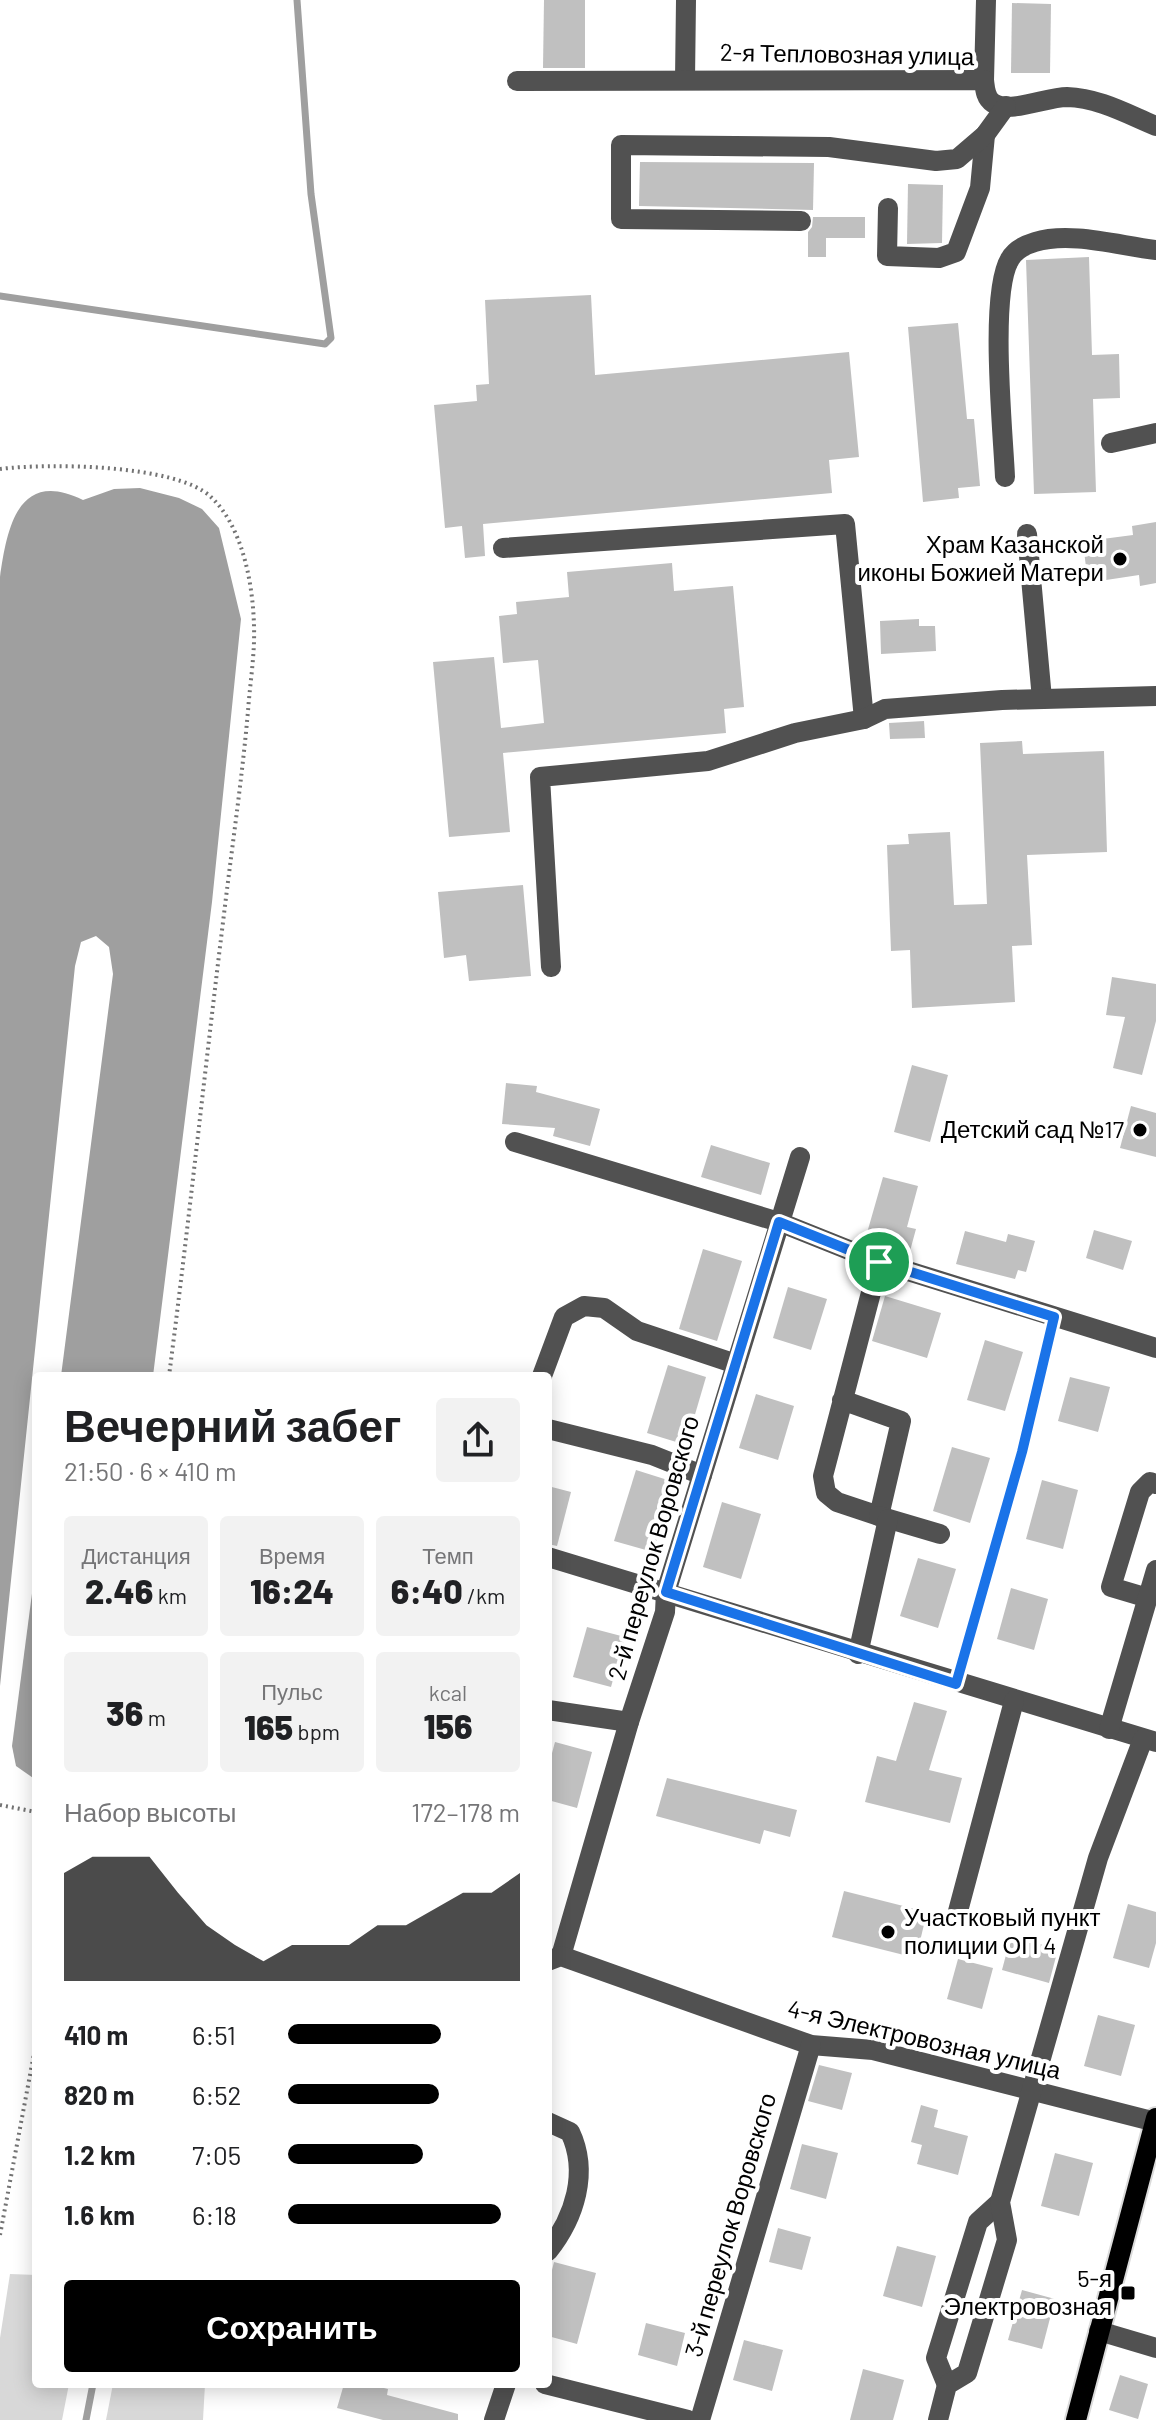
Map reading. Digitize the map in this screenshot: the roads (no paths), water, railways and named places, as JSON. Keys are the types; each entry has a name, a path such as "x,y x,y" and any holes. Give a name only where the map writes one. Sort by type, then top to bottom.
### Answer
{"main road":[{"path":"1076,2420 1156,2120"}],"street":[{"path":"685,80 686,0"},
{"path":"984,80 986,0"},
{"name":"2-я Тепловозная улица","path":"517,81 984,80 986,95 993,103 1006,106"},
{"path":"801,221 621,219 621,145 829,147 936,161 957,159 985,135 1006,106 1064,97 1089,99 1156,126"},
{"path":"888,208 887,256 939,258 956,252 980,188 985,135"},
{"path":"1005,477 999,292 1009,260 1018,250 1035,242 1059,239 1156,250"},
{"path":"1111,443 1156,433"},
{"path":"503,548 845,524 864,719"},
{"path":"1027,534 1042,699"},
{"path":"551,967 540,777 708,761 795,733 864,719 885,709 1042,699 1156,696"},
{"path":"515,1142 779,1222 879,1262 1156,1348"},
{"name":"2-й переулок Воровского","path":"554,1958 665,1612 666,1592 779,1222 787,1209 800,1157"},
{"path":"879,1262 823,1476 826,1493 837,1502 940,1534"},
{"path":"543,1372 564,1317 584,1306 604,1308 637,1331 736,1364"},
{"path":"842,1400 901,1421 858,1654"},
{"path":"552,1430 652,1455 702,1475"},
{"path":"1148,1598 1111,1587 1140,1492 1150,1482 1156,1484"},
{"path":"552,1558 956,1684 1149,1740 1098,1858 1031,2091 1000,2202 1007,2240 967,2373 947,2385"},
{"path":"1109,1729 1156,1570"},
{"path":"957,1915 1014,1701"},
{"path":"552,1711 629,1722"},
{"name":"4-я Электровозная улица","path":"554,1958 811,2045 873,2050 1156,2120"},
{"name":"3-й переулок Воровского","path":"700,2420 811,2045"},
{"path":"552,2124 570,2132 580,2154 571,2212 552,2244"},
{"path":"938,2420 947,2385 936,2358 978,2222 1000,2202"},
{"path":"1099,2331 1156,2348"},
{"path":"552,2386 660,2417 688,2420"},
{"path":"494,2420 505,2388"}],"waterway":[{"path":"0,296 325,344 331,338 311,194 297,0"},
{"path":"86,2420 92,2388"}],"place":[{"name":"Храм Казанской иконы Божией Матери","path":"1120,559"},
{"name":"Детский сад №17","path":"1140,1130"},
{"name":"Участковый пункт полиции ОП 4","path":"888,1932"},
{"name":"5-я Электровозная","path":"1128,2293"}]}
